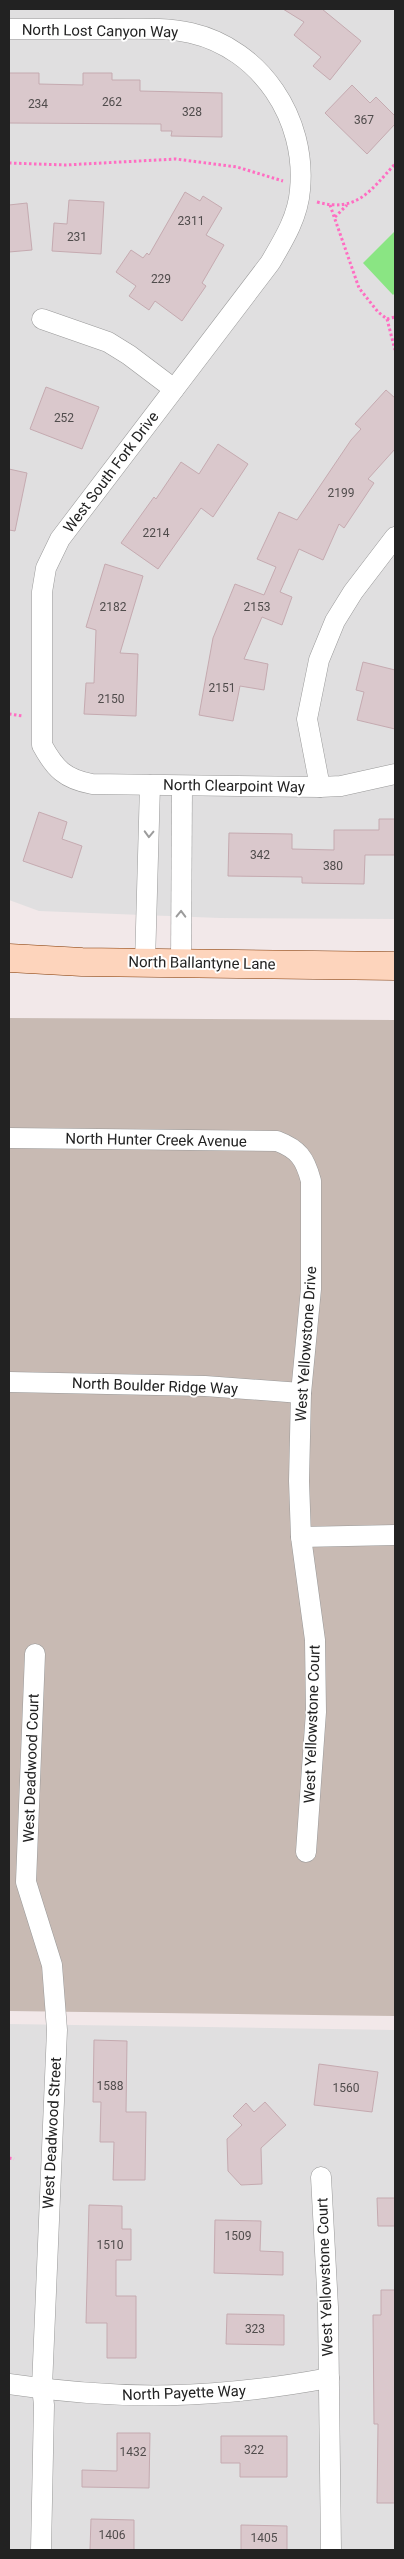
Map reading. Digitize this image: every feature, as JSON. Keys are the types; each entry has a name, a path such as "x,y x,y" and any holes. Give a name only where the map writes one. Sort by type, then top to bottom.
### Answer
{"street":[{"name":"North Lost Canyon Way","path":"9,29 147,28 191,33 228,45 262,73 287,110 300,150 301,191"},
{"name":"West South Fork Drive","path":"72,780 52,764 42,745 42,592 46,568 60,539 270,263 287,234 301,191"},
{"path":"42,319 108,342 129,354 174,389"},
{"path":"320,787 307,718 319,660 339,614 395,537"},
{"name":"North Clearpoint Way","path":"72,780 92,784 320,787 342,786 395,774"},
{"path":"145,963 150,785"},
{"path":"180,963 182,786"},
{"name":"North Ballantyne Lane","path":"9,958 145,963 395,966"},
{"name":"North Hunter Creek Avenue","path":"9,1138 277,1141 300,1153"},
{"name":"West Yellowstone Drive","path":"300,1153 307,1165 311,1180 311,1289 301,1393 301,1537"},
{"name":"North Boulder Ridge Way","path":"9,1382 205,1386 301,1393"},
{"path":"301,1537 395,1535"},
{"name":"West Yellowstone Court","path":"301,1537 315,1640 316,1712 306,1852"},
{"name":"West Deadwood Court","path":"17,1884 35,1654"},
{"name":"West Deadwood Street","path":"17,1884 52,1964 57,2030 42,2387"},
{"name":"West Yellowstone Court","path":"321,2177 326,2255 331,2550"},
{"name":"North Payette Way","path":"9,2384 109,2396 166,2397 222,2394 329,2378"},
{"path":"41,2550 44,2405 42,2387"}],"path":[{"path":"9,163 65,165 176,159 237,167 301,191 330,205 347,205"},
{"path":"335,217 347,205 359,200 395,164"},
{"path":"330,205 359,288 378,312 387,319 395,350"},
{"path":"387,319 395,316"},
{"path":"9,714 23,716"},
{"path":"9,2158 14,2159"}],"shaded area":[{"path":"9,9 395,9 395,919 220,918 39,911 9,900"},
{"path":"9,1018 395,1020 395,2016 9,2011"},
{"path":"9,2024 395,2030 395,2550 9,2550"}],"green space":[{"path":"395,231 395,293 393,295 363,263"}],"building":[{"path":"283,9 322,9 361,41 330,80 313,66 321,57 294,35 304,22"},
{"path":"9,73 39,73 39,84 83,85 83,73 112,73 112,80 140,80 140,91 222,93 222,137 171,136 172,131 161,131 161,124 9,123"},
{"path":"352,85 370,103 376,97 395,116 395,124 367,154 325,113"},
{"path":"185,192 200,201 203,196 222,208 206,235 224,245 202,283 206,286 182,321 155,301 149,310 129,296 136,286 116,272 131,250 143,258 147,253 149,255"},
{"path":"69,200 104,202 101,254 52,251 54,223 67,224"},
{"path":"27,203 32,250 9,252 9,205"},
{"path":"46,387 99,407 82,449 30,429"},
{"path":"386,390 395,398 395,449 368,479 374,483 344,528 339,524 323,560 299,549 280,592 292,597 282,625 262,617 244,659 268,664 264,690 240,686 233,721 199,715 213,638 235,584 264,595 276,567 257,559 279,512 297,520 351,440 361,429 355,424"},
{"path":"218,444 248,464 213,517 201,508 158,569 121,543 154,497 156,499 181,462 199,474"},
{"path":"9,469 27,473 15,531 9,530"},
{"path":"105,564 143,576 120,653 138,654 136,716 84,714 86,683 94,683 96,630 86,627"},
{"path":"363,662 395,670 395,729 357,720 364,692 356,690"},
{"path":"39,812 67,822 62,839 82,846 72,878 23,861"},
{"path":"379,819 395,819 395,855 365,855 364,884 302,883 302,877 228,876 229,833 292,834 292,849 334,850 334,830 379,830"},
{"path":"94,2040 127,2041 126,2112 146,2112 145,2180 113,2180 114,2142 100,2142 101,2102 93,2102"},
{"path":"319,2064 378,2072 372,2112 314,2105"},
{"path":"265,2102 286,2125 261,2148 262,2184 241,2185 228,2171 227,2139 242,2125 233,2116 246,2103 254,2112"},
{"path":"377,2198 395,2198 395,2226 378,2226"},
{"path":"89,2205 122,2206 122,2229 131,2229 131,2260 116,2260 116,2296 136,2296 136,2358 107,2358 107,2323 86,2323"},
{"path":"215,2220 261,2221 260,2251 283,2252 283,2275 214,2273"},
{"path":"381,2290 395,2290 395,2503 377,2503 378,2424 374,2424 373,2315 381,2315"},
{"path":"227,2314 284,2315 284,2345 226,2344"},
{"path":"117,2433 150,2433 149,2488 82,2487 82,2470 117,2471"},
{"path":"221,2436 287,2436 287,2477 240,2477 240,2463 221,2463"},
{"path":"91,2519 134,2520 134,2550 90,2550"},
{"path":"241,2525 287,2526 287,2550 241,2550"}]}
